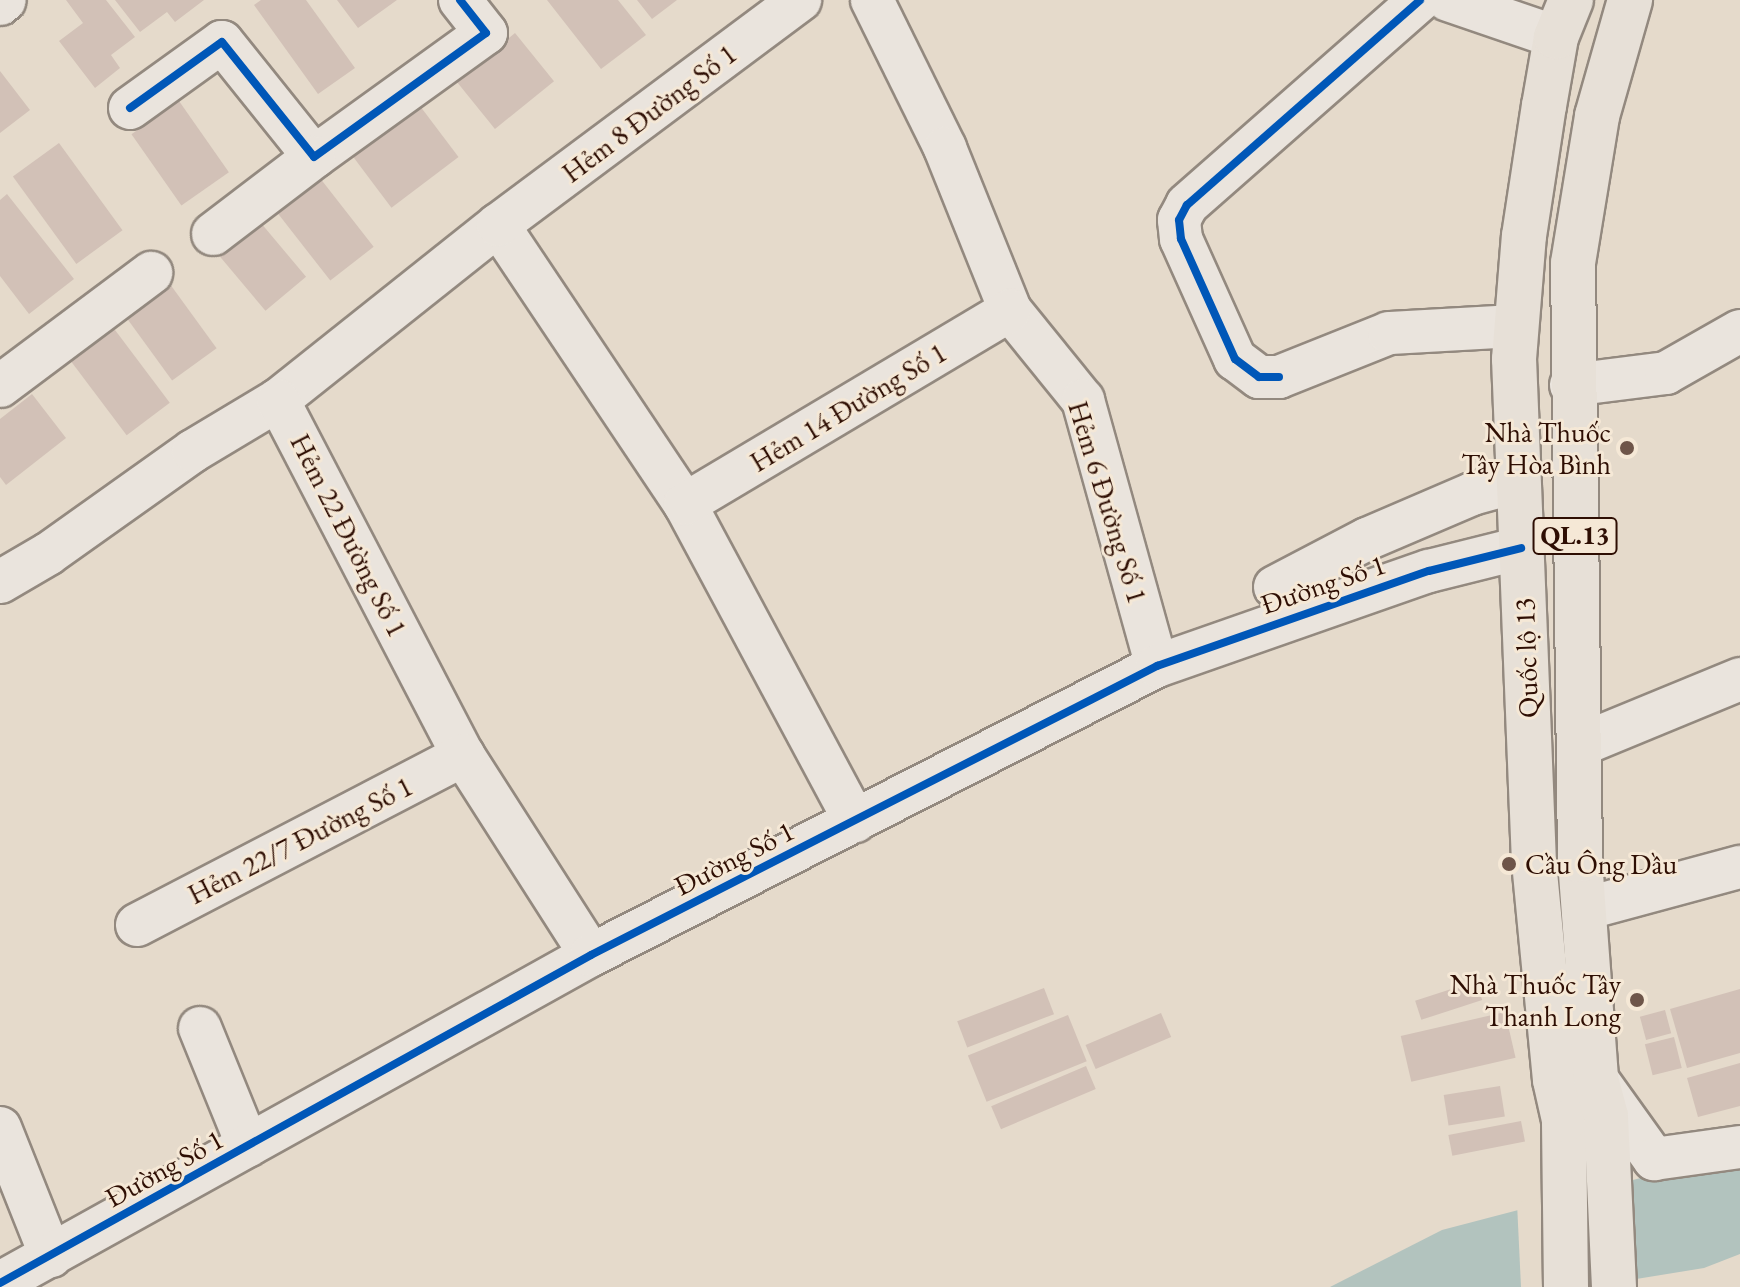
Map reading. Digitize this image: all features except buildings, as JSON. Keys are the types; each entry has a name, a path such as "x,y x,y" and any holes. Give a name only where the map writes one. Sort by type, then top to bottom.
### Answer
{"highway":[{"name":"Quốc lộ 13","path":"1592,1287 1578,1173 1575,1079 1584,909 1571,385 1573,263 1597,116 1630,0"},
{"name":"Quốc lộ 13","path":"1550,1287 1578,1173 1606,1116 1575,1079 1534,863 1516,482 1516,326 1524,236 1564,19"},
{"name":"Quốc lộ 13","path":"1566,1287 1578,1173"},
{"name":"Quốc lộ 13","path":"1578,1173 1614,1287"}],"street":[{"path":"0,4 5,0"},
{"path":"213,234 486,33 460,0"},
{"name":"Hẻm 8 Đường Số 1","path":"278,400 498,225 800,0"},
{"path":"872,0 945,148 1010,310"},
{"path":"1420,0 1187,205 1179,220 1181,239 1235,359 1259,377 1279,377 1389,333 1516,326"},
{"path":"1448,0 1564,19"},
{"path":"130,108 222,42 314,157"},
{"path":"498,225 685,504 855,821"},
{"path":"0,386 151,273"},
{"name":"Hẻm 14 Đường Số 1","path":"685,504 1010,310"},
{"name":"Hẻm 6 Đường Số 1","path":"1010,310 1083,400 1157,666"},
{"path":"1571,385 1666,373 1740,331"},
{"name":"Hẻm 22 Đường Số 1","path":"0,582 48,554 193,451 278,400 463,755 591,955"},
{"path":"1275,587 1367,539 1472,494 1516,482"},
{"name":"Đường Số 1","path":"0,1283 591,955 1157,666 1429,571 1521,548"},
{"path":"1580,745 1740,679"},
{"name":"Hẻm 22/7 Đường Số 1","path":"137,925 463,755"},
{"path":"1584,909 1740,867"},
{"path":"200,1028 248,1146"},
{"path":"1575,1079 1654,1159 1740,1147"},
{"path":"0,1128 51,1256"}],"shaded area":[{"path":"1740,1152 1740,1254 1704,1268 1587,1287 1330,1287 1442,1230"}],"pier":[{"path":"1626,1177 1607,1287 1521,1287 1517,1203"}],"cycle path":[{"path":"130,108 222,42 314,157 486,33 460,0"},
{"path":"1279,377 1259,377 1235,359 1181,239 1179,220 1187,205 1420,0"},
{"path":"0,1283 591,955 1157,666 1429,571 1521,548"}],"place":[{"name":"Nhà Thuốc Tây Hòa Bình","path":"1627,448"},
{"name":"Cầu Ông Dầu","path":"1509,864"},
{"name":"Nhà Thuốc Tây Thanh Long","path":"1637,1000"}]}
